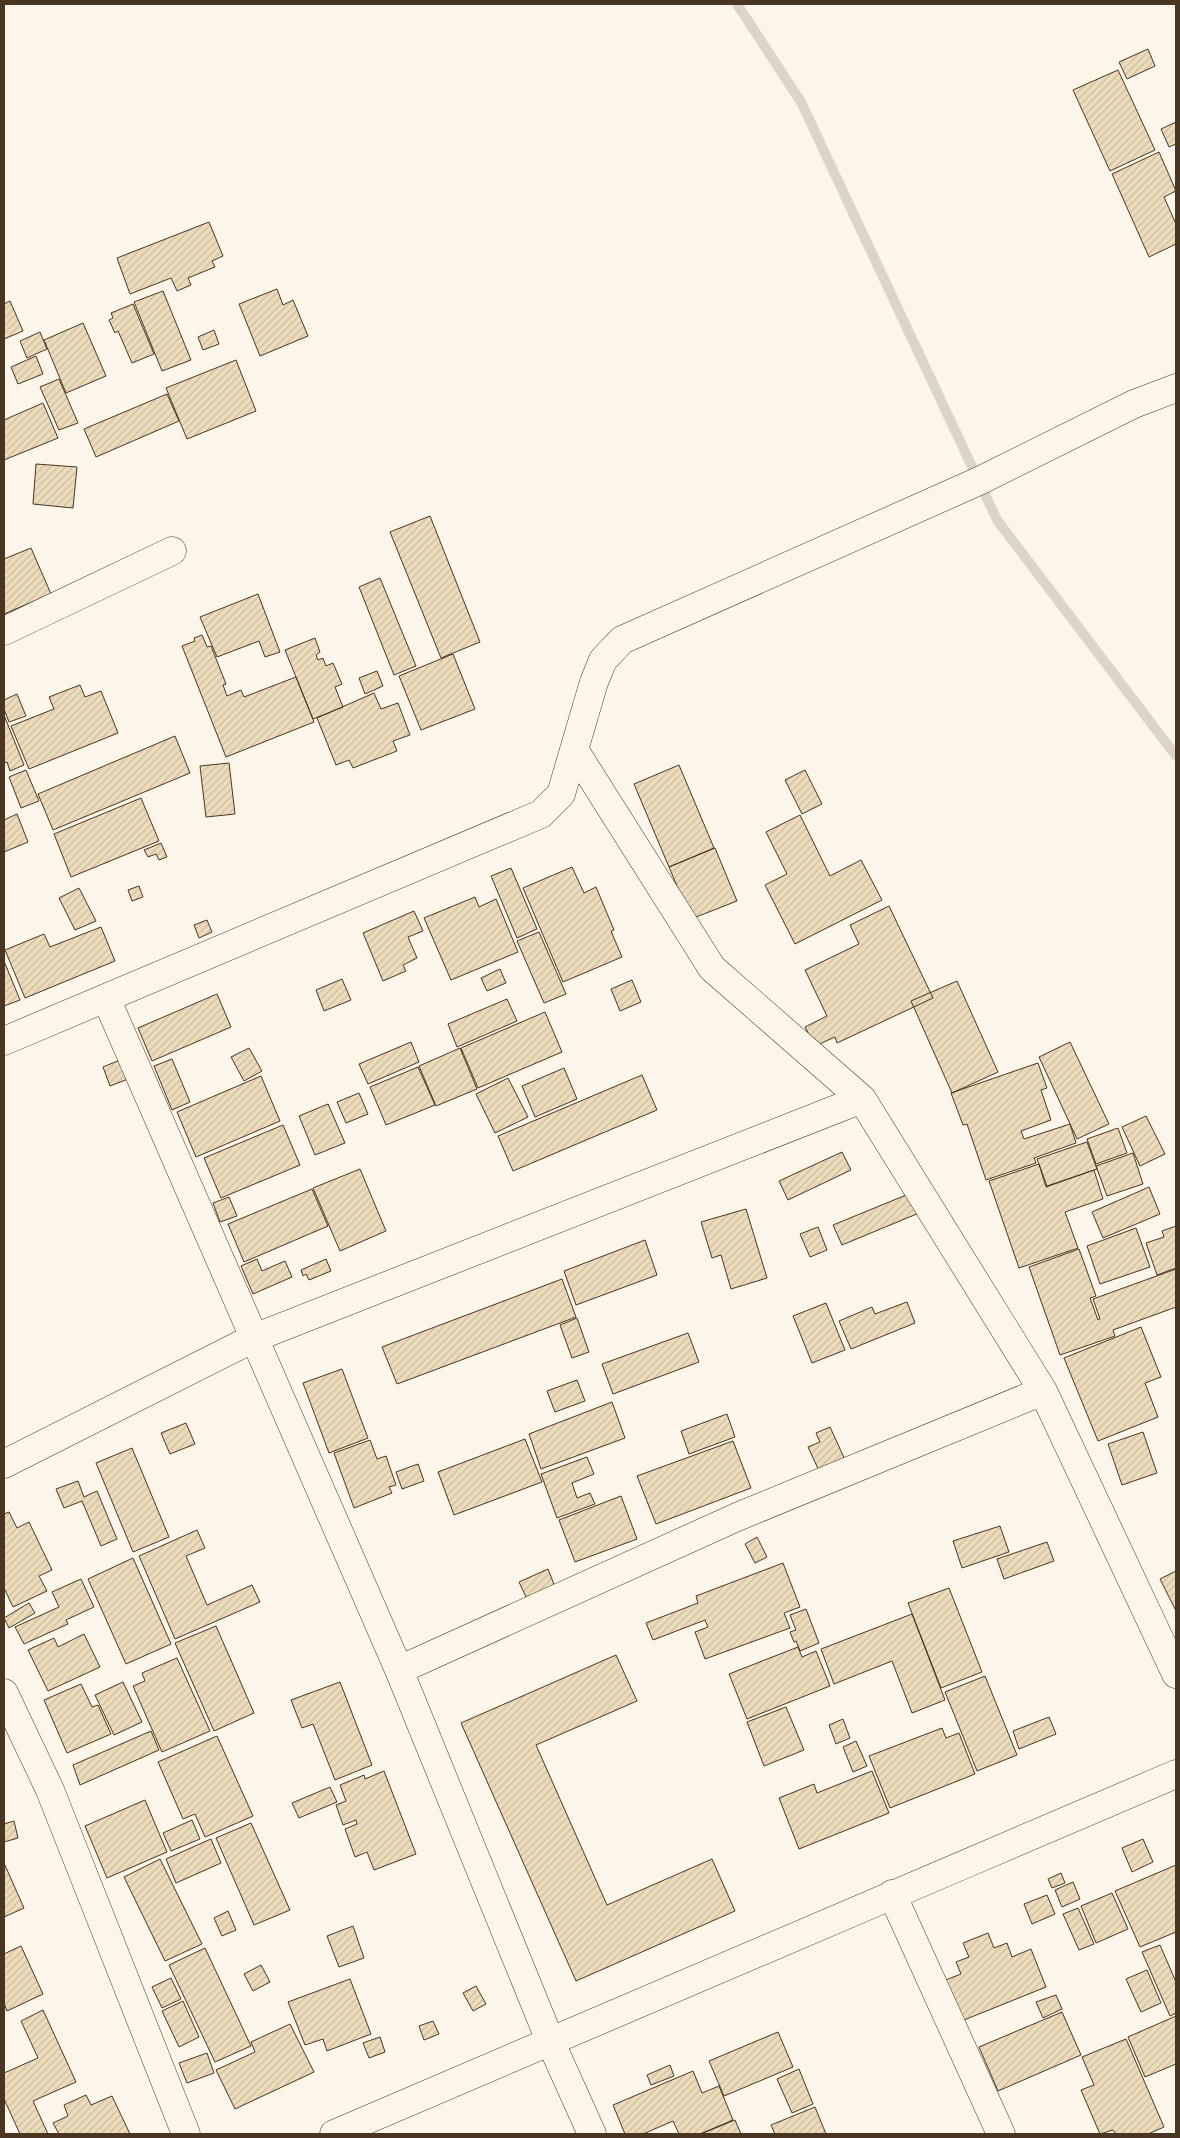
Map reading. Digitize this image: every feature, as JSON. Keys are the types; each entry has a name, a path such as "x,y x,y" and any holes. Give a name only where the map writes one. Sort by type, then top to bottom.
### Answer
{"street":[{"path":"4,1041 541,814 561,794 594,682 603,660 622,640 979,481 1134,404 1176,388"},
{"path":"4,631 172,551"},
{"path":"575,751 712,968 862,1099 1043,1391 1176,1674"},
{"path":"106,998 398,1670 551,2043 592,2134"},
{"path":"4,1464 254,1338 862,1099"},
{"path":"398,1670 737,1517 1043,1391"},
{"path":"4,1693 50,1790 186,2134"},
{"path":"334,2134 551,2043 892,1894 1176,1774"},
{"path":"892,1894 1001,2134"}],"building":[{"path":"1148,49 1155,66 1127,79 1119,62"},
{"path":"1118,70 1155,150 1110,171 1073,90"},
{"path":"1176,122 1176,144 1169,147 1161,129"},
{"path":"1159,152 1176,191 1164,197 1176,224 1176,244 1149,257 1112,174"},
{"path":"209,222 223,256 212,261 215,267 188,278 191,285 177,291 171,278 130,294 117,258"},
{"path":"277,289 283,305 293,300 308,336 260,356 239,304"},
{"path":"163,291 191,360 162,371 134,302"},
{"path":"10,301 23,331 4,339 4,304"},
{"path":"133,304 154,354 132,363 118,331 115,333 109,320 113,318 111,313"},
{"path":"83,323 106,376 66,393 44,340"},
{"path":"214,330 219,344 203,350 198,337"},
{"path":"40,332 47,349 27,358 20,341"},
{"path":"36,356 43,374 18,384 11,367"},
{"path":"236,360 256,411 187,439 166,388"},
{"path":"59,379 78,423 59,430 40,387"},
{"path":"167,394 179,421 96,457 84,429"},
{"path":"43,403 58,438 4,460 4,420"},
{"path":"36,464 77,467 73,508 33,504"},
{"path":"430,516 480,642 441,658 390,532"},
{"path":"31,548 51,594 4,614 4,559"},
{"path":"380,578 416,666 394,675 359,587"},
{"path":"258,594 280,652 265,657 259,641 217,657 200,617"},
{"path":"202,635 207,647 211,646 226,684 223,685 227,696 241,690 244,697 296,677 314,722 226,757 182,646 195,641 194,638"},
{"path":"315,638 320,652 316,655 318,660 323,658 326,666 333,663 342,684 335,687 343,707 313,719 285,650"},
{"path":"453,654 475,709 421,730 399,676"},
{"path":"377,671 383,686 365,694 359,678"},
{"path":"80,685 85,697 101,691 118,733 29,769 11,726 54,709 49,697"},
{"path":"374,693 381,709 398,703 410,735 393,741 397,751 353,768 349,760 336,765 317,718"},
{"path":"17,694 26,716 9,722 4,709 4,700"},
{"path":"4,715 24,765 10,771 7,762 4,763"},
{"path":"175,736 190,773 53,830 38,794"},
{"path":"229,763 235,814 206,817 200,766"},
{"path":"679,765 714,848 669,867 634,784"},
{"path":"26,770 39,801 21,808 9,777"},
{"path":"805,770 822,804 802,814 785,780"},
{"path":"141,798 159,841 71,877 54,834"},
{"path":"17,814 28,842 4,852 4,820"},
{"path":"800,815 830,876 861,860 882,900 795,944 765,885 787,874 766,832"},
{"path":"161,843 167,857 159,860 156,854 148,857 144,850"},
{"path":"715,848 737,901 691,919 669,867"},
{"path":"572,867 584,893 596,887 614,930 611,931 622,957 563,982 523,888"},
{"path":"511,868 537,929 517,938 491,876"},
{"path":"139,886 143,897 132,901 128,890"},
{"path":"79,888 96,921 75,930 59,898"},
{"path":"475,897 479,907 496,899 518,952 451,980 424,918"},
{"path":"889,906 933,998 837,1043 835,1037 815,1046 805,1027 827,1016 805,970 859,944 850,925"},
{"path":"414,911 423,931 408,937 417,958 403,965 406,971 383,981 363,933"},
{"path":"207,920 212,932 199,938 194,925"},
{"path":"101,927 115,961 25,998 5,950 44,934 50,947"},
{"path":"539,932 566,994 544,1003 517,941"},
{"path":"4,961 20,1000 4,1006"},
{"path":"500,969 506,983 487,991 481,978"},
{"path":"342,979 351,1000 324,1011 316,990"},
{"path":"632,980 641,1002 620,1011 611,989"},
{"path":"957,981 998,1072 952,1093 911,1001"},
{"path":"217,994 231,1027 152,1061 138,1028"},
{"path":"507,999 517,1021 457,1047 448,1024"},
{"path":"545,1012 562,1052 478,1088 461,1048"},
{"path":"411,1042 419,1062 368,1084 359,1064"},
{"path":"1070,1042 1109,1124 1077,1139 1039,1057"},
{"path":"249,1048 262,1071 244,1081 231,1057"},
{"path":"460,1048 477,1089 436,1106 419,1066"},
{"path":"172,1059 190,1102 172,1110 154,1066"},
{"path":"120,1060 128,1079 110,1086 103,1067"},
{"path":"1038,1063 1047,1088 1041,1090 1051,1120 1021,1131 1024,1139 1070,1124 1076,1143 1034,1158 1036,1163 986,1180 967,1124 963,1125 951,1093"},
{"path":"418,1067 435,1105 386,1125 370,1087"},
{"path":"564,1068 577,1099 535,1117 522,1086"},
{"path":"642,1075 657,1110 513,1171 498,1136"},
{"path":"261,1076 280,1121 196,1157 177,1112"},
{"path":"508,1078 528,1117 495,1133 476,1094"},
{"path":"359,1093 368,1114 346,1123 337,1102"},
{"path":"328,1104 345,1143 315,1155 299,1116"},
{"path":"1146,1116 1165,1154 1140,1166 1122,1127"},
{"path":"283,1125 300,1165 221,1198 204,1158"},
{"path":"1118,1128 1127,1153 1096,1164 1087,1139"},
{"path":"1087,1142 1097,1169 1047,1186 1037,1159"},
{"path":"842,1152 851,1170 788,1200 779,1181"},
{"path":"1133,1153 1143,1184 1107,1196 1096,1166"},
{"path":"1039,1164 1046,1187 1094,1170 1103,1199 1065,1212 1078,1248 1019,1268 989,1181"},
{"path":"360,1169 386,1231 340,1251 313,1188"},
{"path":"1149,1187 1160,1214 1103,1238 1092,1212"},
{"path":"312,1189 328,1226 244,1262 228,1224"},
{"path":"911,1193 919,1213 842,1245 833,1225"},
{"path":"229,1197 237,1216 220,1222 213,1203"},
{"path":"746,1209 767,1278 731,1289 721,1255 712,1258 701,1222"},
{"path":"1176,1226 1176,1268 1157,1275 1146,1243 1164,1237 1162,1231"},
{"path":"818,1227 827,1250 810,1257 800,1234"},
{"path":"1136,1228 1150,1267 1100,1284 1087,1246"},
{"path":"645,1240 657,1275 576,1305 564,1271"},
{"path":"1079,1249 1096,1296 1090,1298 1098,1320 1100,1319 1093,1299 1176,1269 1176,1307 1113,1330 1115,1336 1060,1355 1029,1267"},
{"path":"257,1259 262,1271 285,1261 292,1277 253,1294 241,1266"},
{"path":"326,1259 331,1271 309,1280 306,1274 303,1276 301,1270"},
{"path":"562,1279 576,1317 397,1384 382,1347"},
{"path":"907,1302 915,1323 851,1349 839,1321 872,1307 875,1314"},
{"path":"826,1303 845,1350 812,1363 793,1316"},
{"path":"577,1318 589,1352 572,1358 560,1325"},
{"path":"1141,1327 1161,1377 1145,1383 1158,1417 1098,1441 1064,1358"},
{"path":"688,1333 699,1362 613,1394 602,1364"},
{"path":"342,1369 368,1438 329,1453 303,1383"},
{"path":"577,1380 585,1401 555,1412 547,1391"},
{"path":"612,1402 625,1438 541,1469 529,1434"},
{"path":"727,1414 735,1437 689,1454 681,1431"},
{"path":"186,1423 195,1444 170,1454 161,1433"},
{"path":"830,1427 846,1462 820,1473 808,1447 820,1442 816,1433"},
{"path":"1143,1432 1157,1473 1122,1485 1108,1444"},
{"path":"525,1439 542,1482 454,1515 438,1472"},
{"path":"370,1440 377,1459 386,1456 396,1485 389,1487 392,1493 354,1508 334,1453"},
{"path":"733,1441 751,1488 656,1524 637,1476"},
{"path":"132,1448 169,1537 133,1552 96,1463"},
{"path":"587,1457 594,1474 572,1483 577,1498 590,1493 595,1504 557,1518 541,1474"},
{"path":"418,1464 424,1481 402,1489 396,1472"},
{"path":"78,1481 84,1497 97,1491 117,1539 101,1546 82,1501 64,1508 56,1489"},
{"path":"621,1496 637,1539 575,1562 559,1520"},
{"path":"9,1512 17,1528 29,1522 52,1570 39,1576 47,1591 13,1607 4,1588 4,1514"},
{"path":"1000,1526 1009,1552 962,1568 953,1541"},
{"path":"197,1530 205,1548 186,1556 207,1605 252,1585 260,1602 175,1639 139,1556"},
{"path":"757,1537 767,1557 755,1563 745,1544"},
{"path":"1047,1542 1054,1561 1004,1579 997,1559"},
{"path":"133,1558 171,1644 126,1664 88,1579"},
{"path":"783,1563 800,1607 784,1613 790,1628 705,1659 695,1632 708,1627 705,1620 653,1640 646,1623 698,1603 696,1596"},
{"path":"548,1569 555,1587 527,1599 519,1582"},
{"path":"1176,1571 1176,1611 1160,1579"},
{"path":"81,1579 94,1607 66,1620 68,1624 24,1644 15,1627 59,1607 52,1592"},
{"path":"949,1588 982,1672 941,1688 908,1603"},
{"path":"29,1603 35,1613 9,1628 4,1618"},
{"path":"806,1609 819,1643 800,1651 790,1632 796,1630 790,1615"},
{"path":"912,1614 945,1700 912,1713 892,1661 834,1684 821,1649"},
{"path":"216,1626 254,1713 214,1731 175,1643"},
{"path":"84,1634 100,1667 48,1691 28,1650 54,1638 58,1647"},
{"path":"798,1647 802,1657 816,1651 830,1686 747,1719 729,1674"},
{"path":"616,1655 637,1701 536,1745 607,1905 712,1859 735,1911 576,1981 461,1723"},
{"path":"177,1658 210,1731 162,1752 133,1686 145,1681 142,1673"},
{"path":"985,1676 1017,1755 977,1771 945,1692"},
{"path":"123,1682 142,1722 114,1735 95,1695"},
{"path":"340,1682 372,1765 335,1780 313,1724 302,1728 291,1700"},
{"path":"81,1684 92,1707 98,1705 111,1734 67,1753 44,1700"},
{"path":"786,1707 804,1750 764,1766 747,1722"},
{"path":"1049,1717 1056,1734 1019,1749 1013,1731"},
{"path":"843,1719 850,1738 836,1744 829,1725"},
{"path":"942,1728 946,1738 959,1733 975,1774 890,1808 869,1756"},
{"path":"151,1731 159,1750 80,1785 73,1765"},
{"path":"217,1736 253,1816 205,1837 195,1814 183,1819 158,1762"},
{"path":"856,1741 867,1766 853,1772 843,1747"},
{"path":"384,1771 416,1854 374,1870 367,1852 355,1857 345,1829 357,1824 356,1820 343,1825 336,1805 346,1801 340,1785 364,1775 365,1779"},
{"path":"872,1771 889,1813 799,1849 779,1798 814,1784 817,1793"},
{"path":"330,1787 337,1802 299,1818 292,1803"},
{"path":"145,1800 167,1852 107,1878 85,1826"},
{"path":"192,1820 200,1839 171,1851 163,1833"},
{"path":"14,1821 18,1838 4,1842 4,1824"},
{"path":"251,1823 290,1910 254,1925 216,1838"},
{"path":"211,1839 221,1863 176,1883 166,1859"},
{"path":"1143,1839 1153,1862 1132,1872 1122,1848"},
{"path":"160,1859 202,1944 165,1961 124,1877"},
{"path":"4,1863 24,1908 4,1917"},
{"path":"1176,1865 1176,1932 1140,1947 1115,1891"},
{"path":"1061,1873 1065,1883 1052,1888 1048,1879"},
{"path":"1073,1882 1080,1899 1062,1907 1055,1890"},
{"path":"1112,1893 1128,1929 1096,1943 1081,1906"},
{"path":"1047,1895 1055,1914 1032,1924 1024,1904"},
{"path":"1078,1908 1094,1944 1079,1950 1063,1914"},
{"path":"228,1911 236,1930 222,1936 214,1918"},
{"path":"353,1926 364,1958 339,1967 327,1936"},
{"path":"988,1933 994,1948 1007,1943 1012,1957 1031,1949 1046,1987 959,2022 943,1981 961,1974 956,1962 969,1957 963,1943"},
{"path":"1160,1945 1176,1982 1176,2013 1170,2016 1142,1952"},
{"path":"21,1946 43,1994 7,2011 4,2003 4,1954"},
{"path":"205,1948 251,2046 215,2062 169,1965"},
{"path":"261,1965 270,1982 253,1991 244,1974"},
{"path":"1147,1970 1161,2003 1141,2012 1126,1979"},
{"path":"171,1978 181,1999 162,2008 152,1987"},
{"path":"350,1979 371,2034 327,2051 323,2039 305,2045 288,2002"},
{"path":"476,1986 486,2004 473,2011 463,1993"},
{"path":"1056,1995 1062,2009 1043,2018 1036,2002"},
{"path":"183,2001 199,2037 179,2047 162,2011"},
{"path":"43,2010 76,2082 33,2101 48,2134 20,2134 4,2099 4,2073 38,2058 21,2021"},
{"path":"1062,2012 1081,2055 998,2091 979,2047"},
{"path":"1176,2016 1176,2064 1145,2077 1128,2037"},
{"path":"433,2021 439,2034 424,2040 419,2026"},
{"path":"290,2024 314,2072 235,2109 216,2070 255,2052 251,2042"},
{"path":"778,2032 793,2067 724,2096 709,2061"},
{"path":"380,2037 385,2052 369,2058 363,2043"},
{"path":"1126,2039 1164,2127 1148,2134 1116,2134 1113,2130 1100,2134 1081,2090 1094,2085 1082,2057"},
{"path":"207,2053 214,2073 187,2083 179,2063"},
{"path":"670,2065 674,2076 651,2085 647,2075"},
{"path":"799,2069 813,2104 792,2113 777,2079"},
{"path":"693,2071 702,2093 719,2086 733,2120 700,2134 679,2134 673,2121 643,2134 625,2134 613,2105"},
{"path":"86,2095 91,2105 112,2096 130,2134 59,2134 53,2123 68,2116 64,2105"},
{"path":"815,2107 826,2134 775,2134 771,2125"},
{"path":"735,2120 741,2134 701,2134"}],"waterway":[{"path":"737,4 801,102 997,520 1176,756"}]}
